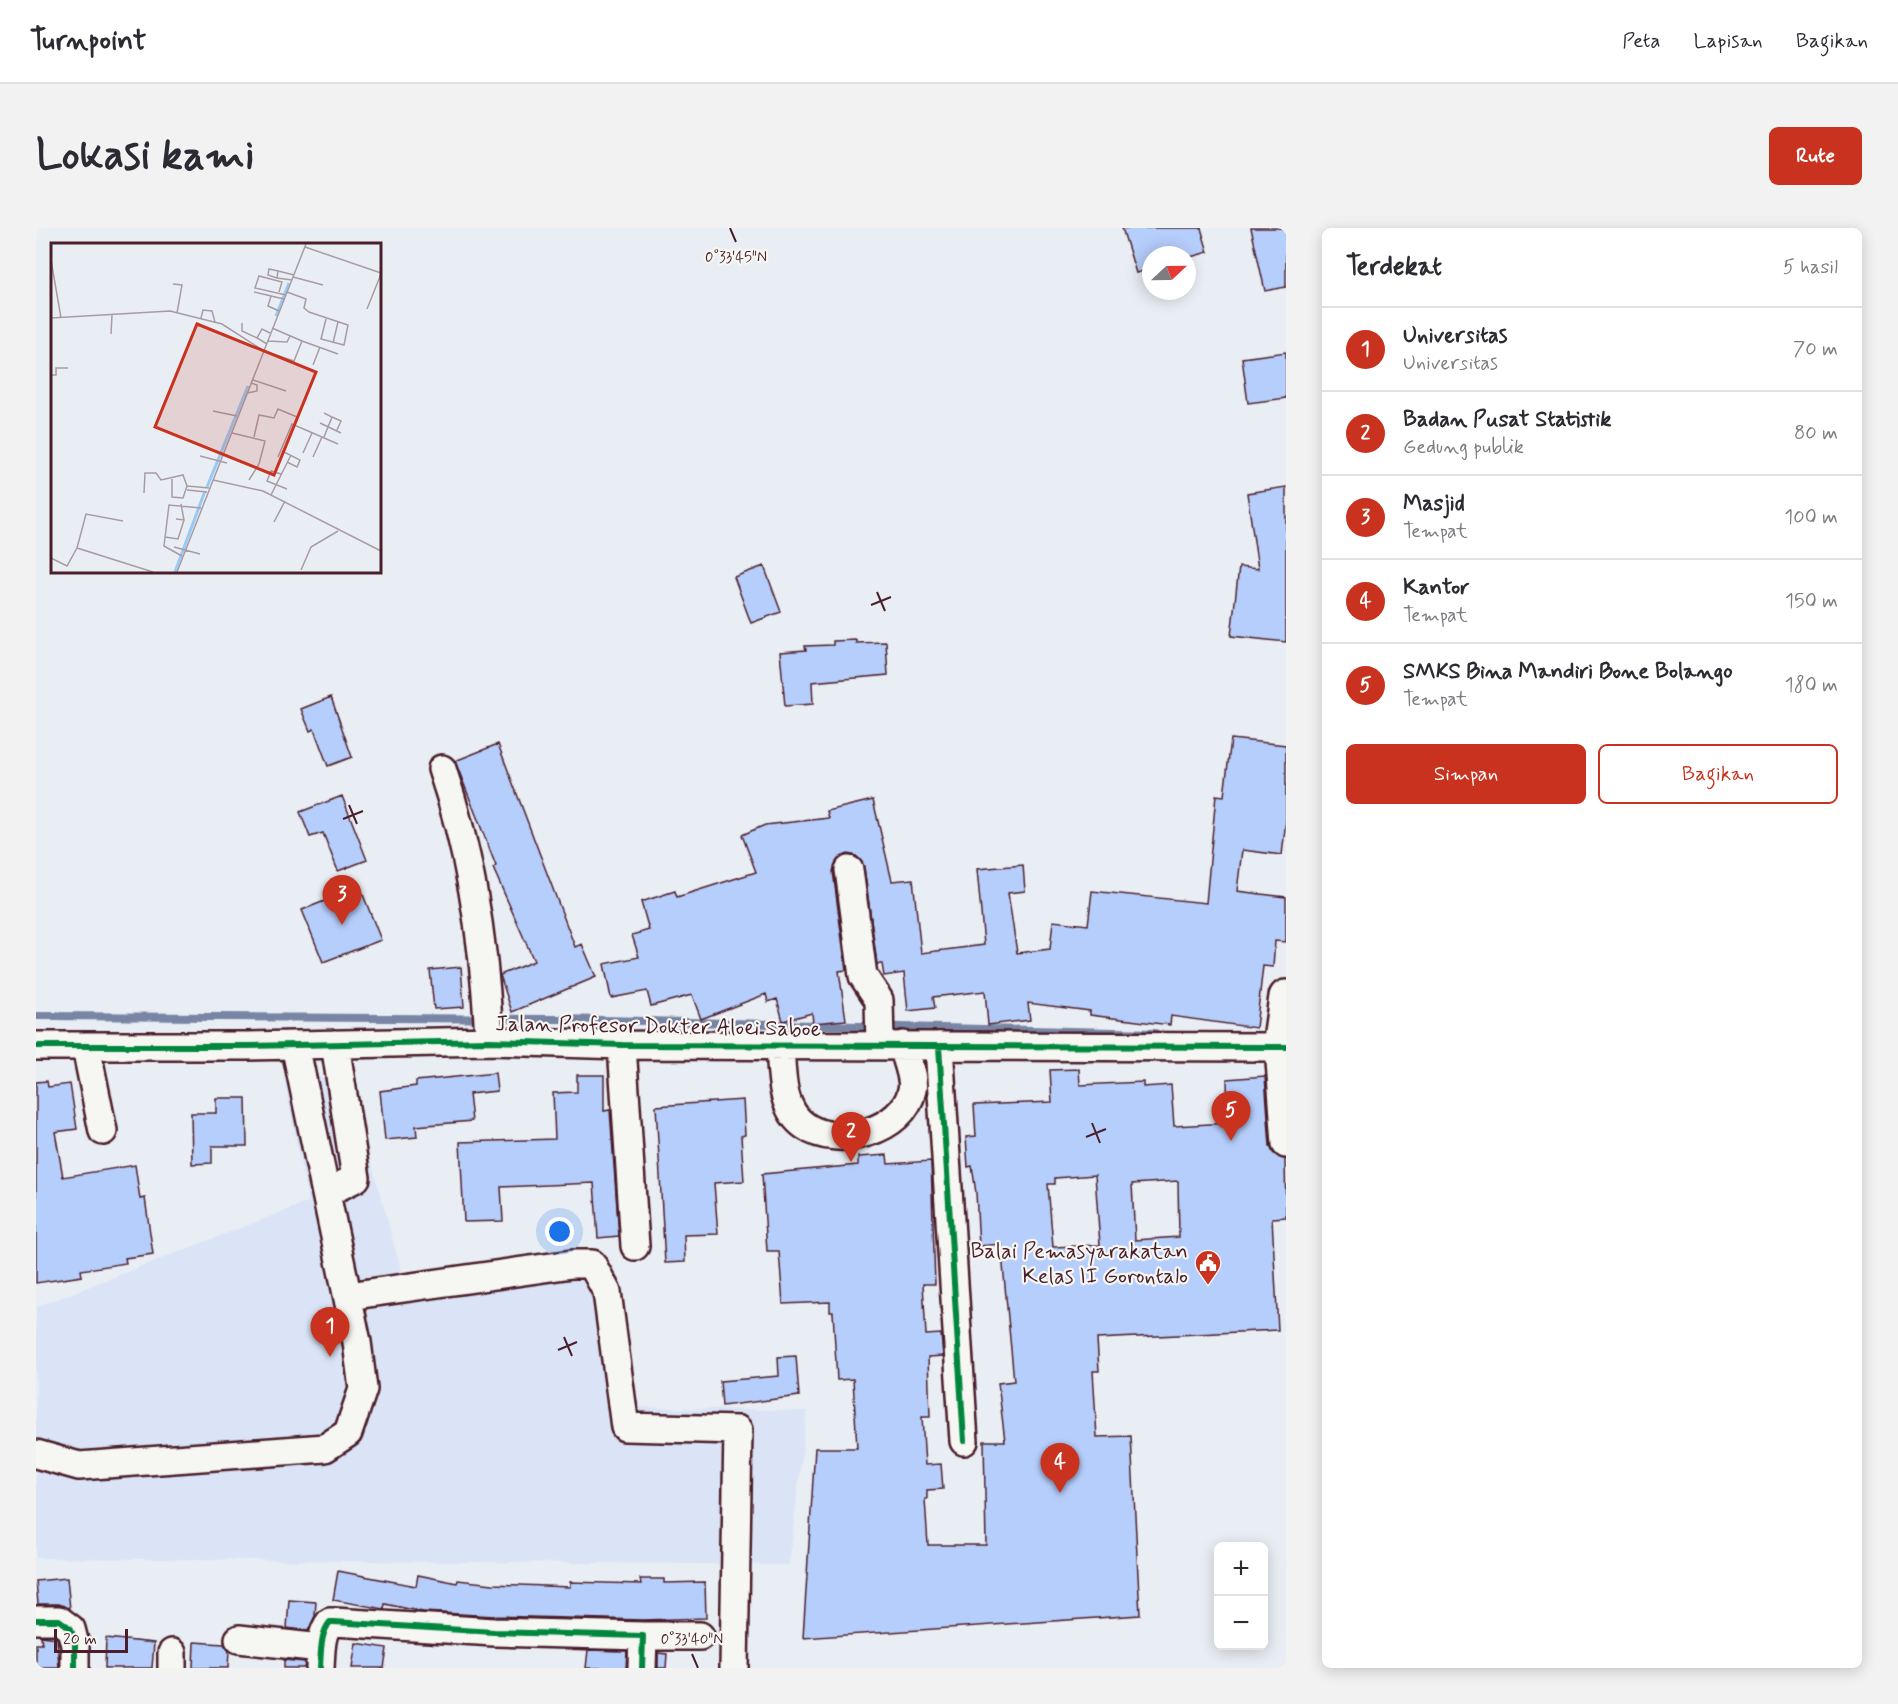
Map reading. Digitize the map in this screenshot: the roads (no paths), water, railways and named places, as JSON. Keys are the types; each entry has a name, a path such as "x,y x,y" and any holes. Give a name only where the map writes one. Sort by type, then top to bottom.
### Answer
{"main road":[{"path":"1283,1047 1286,997"}],"street":[{"path":"442,769 461,831 479,913 488,1027"},
{"path":"780,1046 784,1094 805,1126 843,1137 858,1135 891,1121 902,1112 913,1089 886,1035 878,998 863,976 849,870"},
{"name":"Jalan Profesor Dokter Aloei Saboe","path":"36,1046 334,1044 488,1027 622,1045 780,1046 886,1035 939,1046 1283,1047"},
{"path":"326,1192 356,1178 334,1044"},
{"path":"36,1454 79,1466 325,1448 348,1433 363,1389 357,1342 294,1045"},
{"path":"622,1045 635,1246"},
{"path":"939,1046 964,1441"},
{"path":"86,1047 103,1131"},
{"path":"1283,1047 1286,1144"},
{"path":"348,1296 572,1264 592,1264 606,1292 625,1427 738,1430 734,1668"},
{"path":"36,1620 58,1620 71,1629 75,1645 75,1668"},
{"path":"238,1639 320,1658 327,1625 334,1622 494,1632 700,1636"},
{"path":"642,1668 644,1636"}],"waterway":[{"path":"36,1016 561,1019 1155,1033"}],"place":[{"name":"Masjid","path":"342,925"},
{"name":"SMKS Bina Mandiri Bone Bolango","path":"1231,1141"},
{"name":"Badan Pusat Statistik","path":"851,1162"},
{"name":"Balai Pemasyarakatan Kelas II Gorontalo","path":"1208,1286"},
{"name":"Universitas","path":"330,1357"},
{"name":"Kantor","path":"1060,1493"}]}
